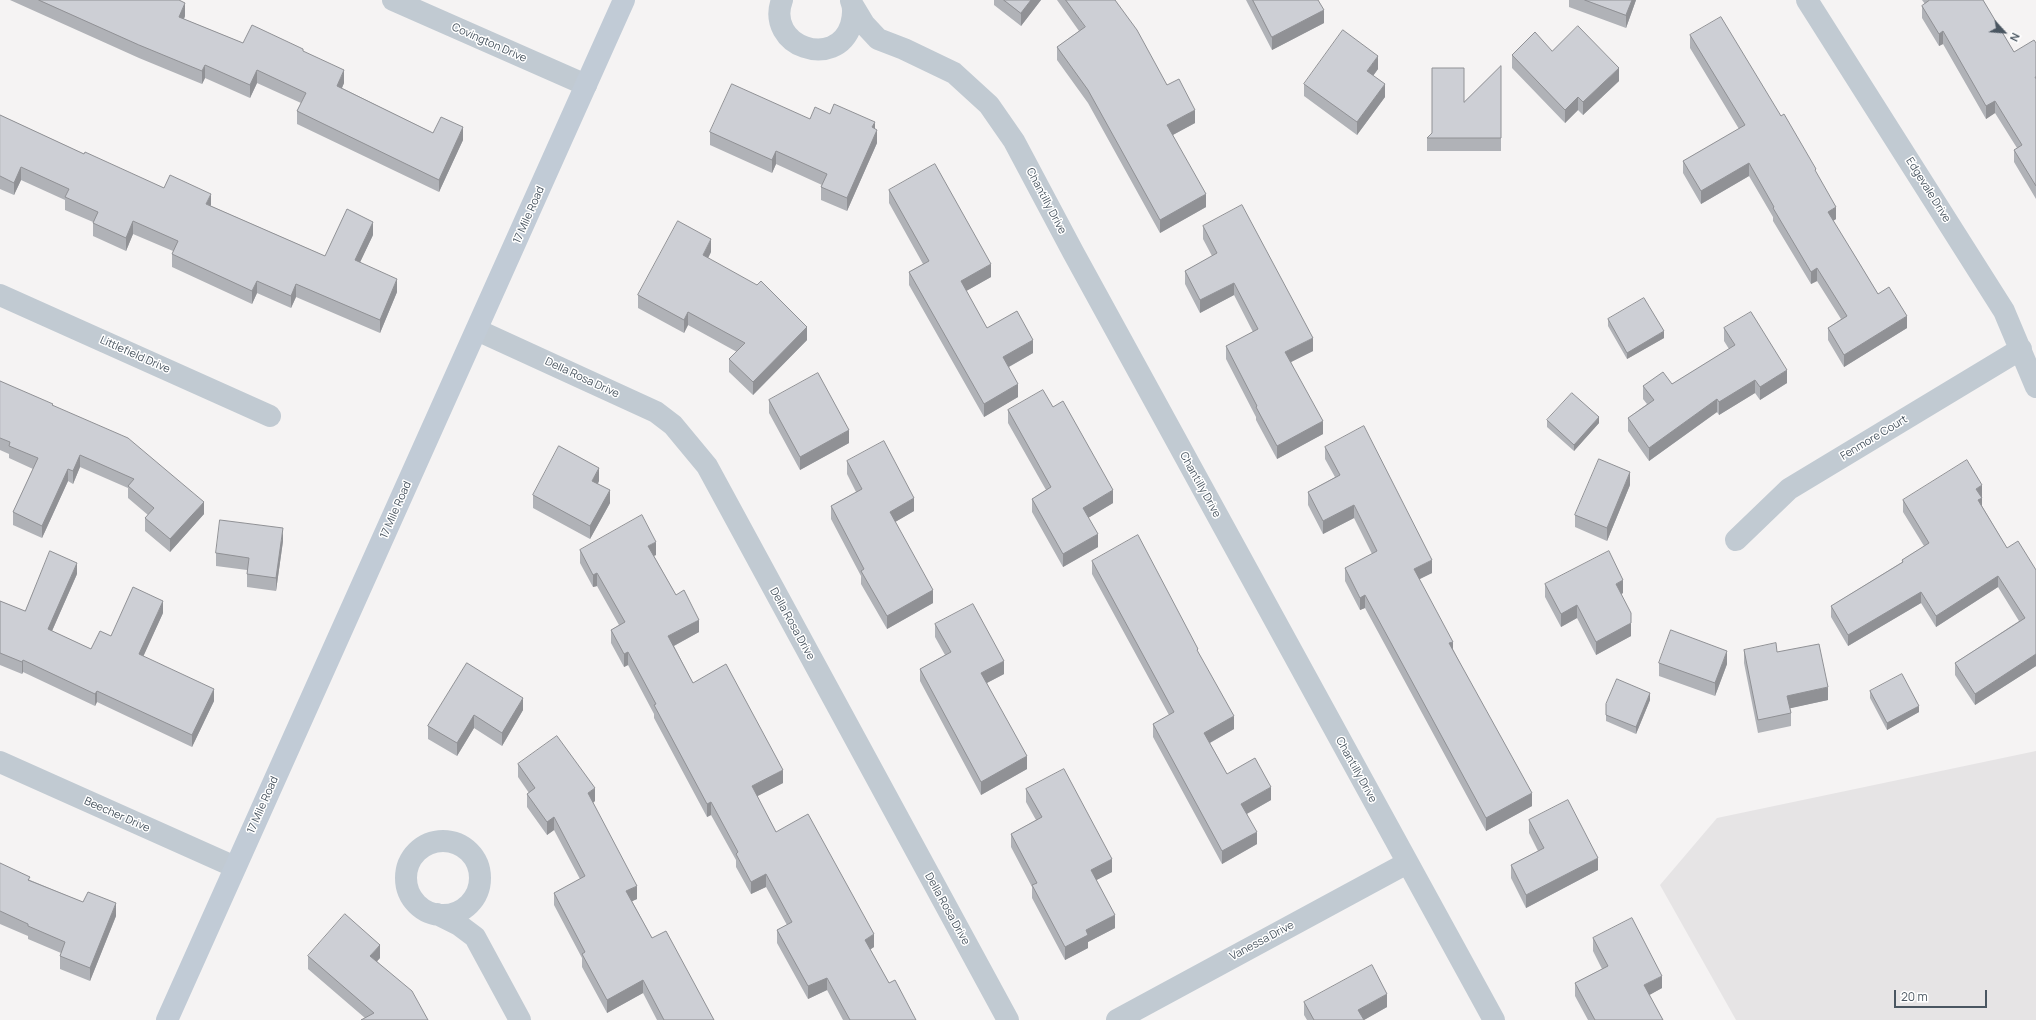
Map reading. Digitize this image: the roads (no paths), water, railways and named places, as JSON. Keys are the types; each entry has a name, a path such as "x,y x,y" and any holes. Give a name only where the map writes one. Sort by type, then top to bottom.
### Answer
{"street":[{"name":"Covington Drive","path":"393,0 586,85"},
{"name":"17 Mile Road","path":"167,1020 624,0"},
{"path":"782,0 780,18 783,30 790,39 800,46 812,50 824,49 858,39 878,39"},
{"name":"Edgevale Drive","path":"1807,0 2000,304 2021,349 2036,387"},
{"path":"835,45 844,38 850,27 854,16 852,2"},
{"name":"Chantilly Drive","path":"852,2 864,24 878,39 904,49 954,73 989,104 1014,141 1077,259 1494,1020"},
{"name":"Littlefield Drive","path":"0,295 270,416"},
{"name":"Della Rosa Drive","path":"477,330 656,412 673,425 706,466 1008,1020"},
{"name":"Fenmore Court","path":"1736,540 1789,490 2021,349"},
{"name":"Beecher Drive","path":"0,762 235,867"},
{"path":"475,937 473,916 480,882 480,869 466,848 455,842 443,840 430,843 420,849 412,859 407,870 406,882 410,893 416,903 426,910 459,924 475,937 520,1020"},
{"name":"Vanessa Drive","path":"1117,1020 1407,863"},
{"path":"437,914 449,914 460,911 470,903 477,893"}]}
